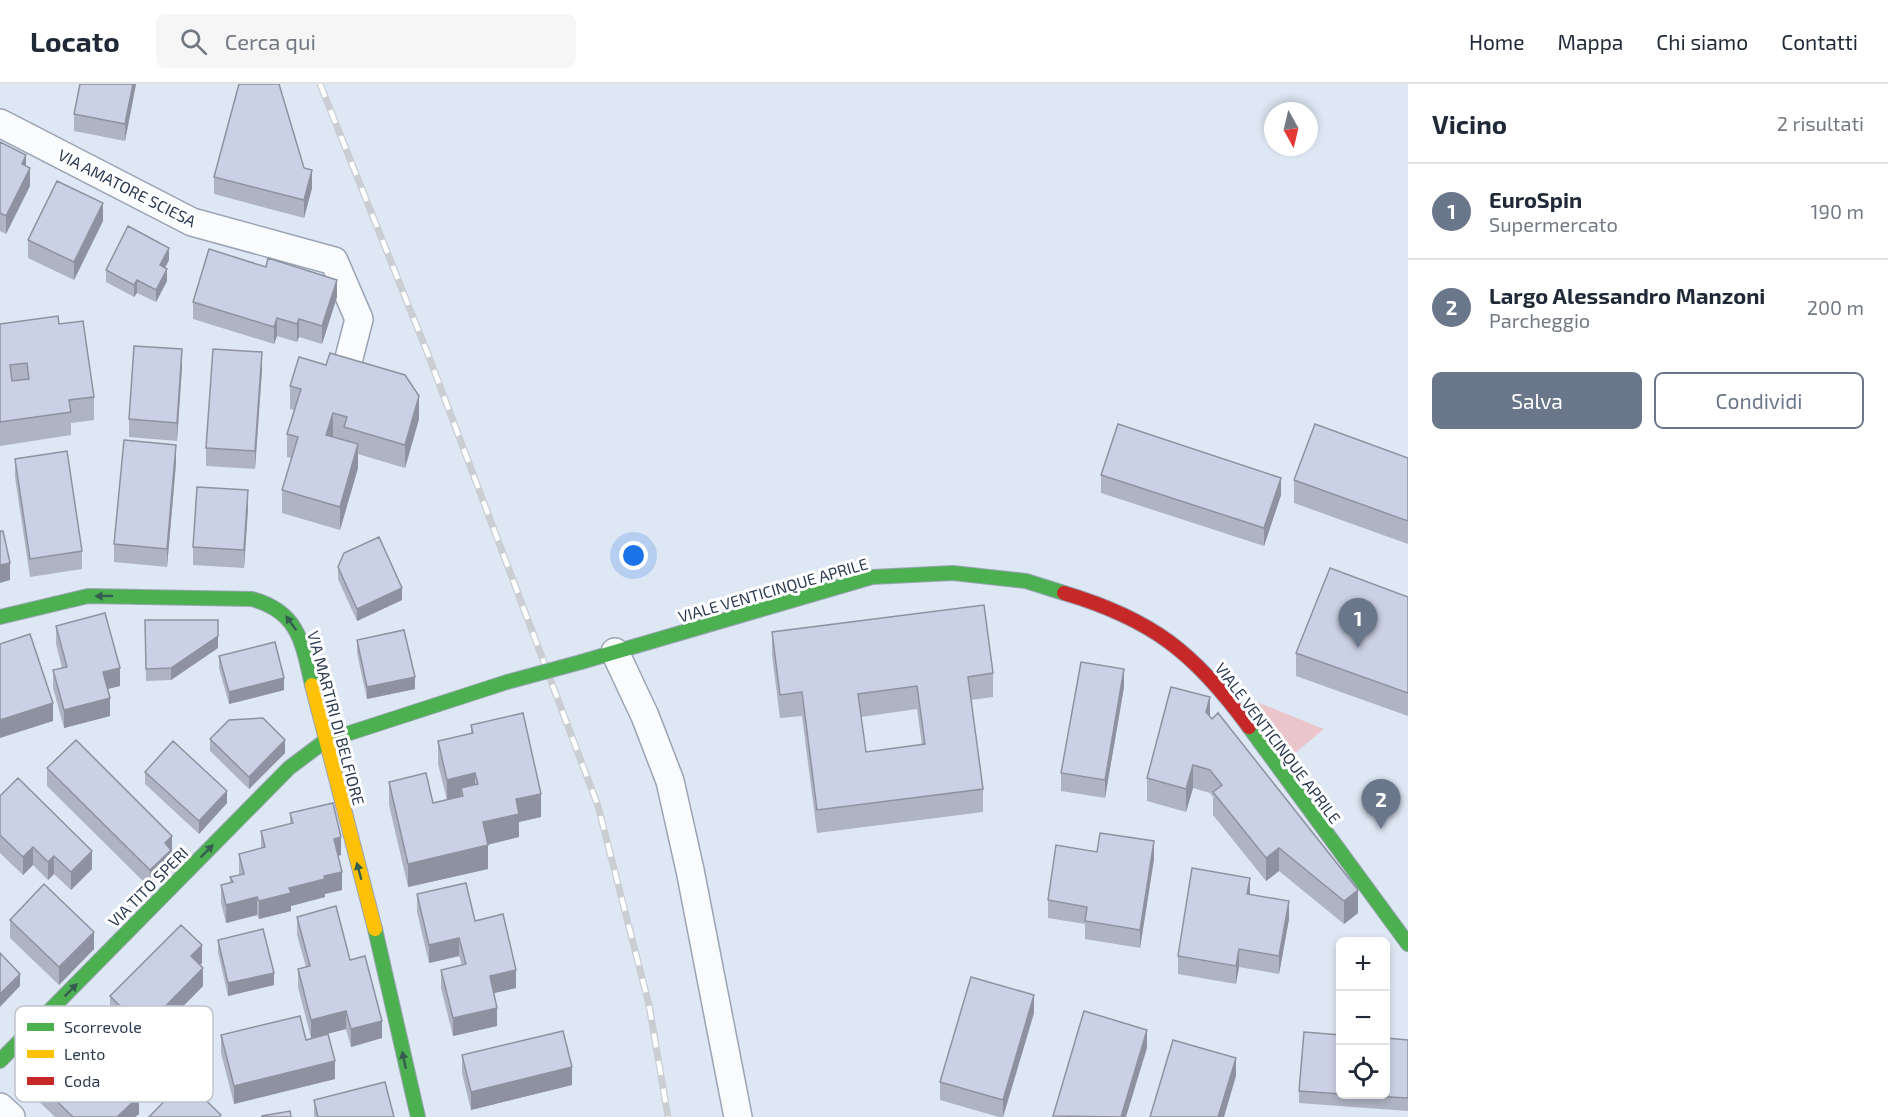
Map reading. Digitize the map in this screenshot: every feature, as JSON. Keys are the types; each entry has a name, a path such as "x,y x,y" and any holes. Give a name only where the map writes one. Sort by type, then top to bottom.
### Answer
{"street":[{"name":"VIA AMATORE SCIESA","path":"0,123 192,222 334,261 359,319 349,358"},
{"name":"VIALE VENTICINQUE APRILE","path":"325,741 507,682 872,577 952,573 1026,581 1092,601 1148,626 1194,660 1234,708 1408,944"},
{"name":"VIA MARTIRI DI BELFIORE","path":"0,617 76,598 103,595 252,599 270,604 283,612 294,626 303,645 325,741 386,971 418,1117"},
{"path":"615,652 645,716 670,782 690,870 738,1117"},
{"name":"VIA TITO SPERI","path":"54,1006 289,768 325,741"},
{"name":"VIA TITO SPERI","path":"0,1061 15,1046"},
{"path":"0,1107 11,1117"}],"shaded area":[{"path":"1252,700 1324,729 1295,753"}],"building":[{"path":"80,84 133,84 125,124 74,114"},
{"path":"239,84 279,84 304,168 312,170 304,200 214,177"},
{"path":"0,142 26,155 22,164 30,168 6,216 0,213"},
{"path":"57,181 103,203 74,262 28,240"},
{"path":"128,226 169,248 160,265 167,269 156,290 137,280 134,285 106,270"},
{"path":"209,249 266,267 268,258 337,280 322,326 299,319 297,324 277,318 274,327 193,302"},
{"path":"58,316 59,324 83,321 94,397 69,400 71,412 0,422 0,324","holes":["27,363 29,379 12,381 10,365"]},
{"path":"134,346 182,349 177,423 129,419"},
{"path":"213,349 262,352 255,451 206,448"},
{"path":"330,353 405,375 419,396 405,445 344,427 347,417 333,413 326,435 358,444 340,507 282,490 298,437 287,434 301,389 290,386 299,357 326,365"},
{"path":"1118,424 1281,478 1264,528 1101,475"},
{"path":"1315,424 1408,458 1408,521 1294,480"},
{"path":"124,440 176,445 167,549 114,544"},
{"path":"67,451 82,551 30,559 15,459"},
{"path":"197,487 248,490 244,550 193,547"},
{"path":"0,531 3,531 10,563 0,565"},
{"path":"379,537 402,588 357,609 338,567 344,553"},
{"path":"1330,568 1408,597 1408,693 1296,653"},
{"path":"984,605 993,673 968,677 983,789 817,810 802,692 780,695 772,632","holes":["917,686 925,744 866,752 858,694"]},
{"path":"105,613 120,668 103,672 110,698 64,710 53,670 67,667 56,626"},
{"path":"145,620 218,620 218,636 171,668 146,669"},
{"path":"404,630 415,677 367,687 357,640"},
{"path":"30,634 53,703 0,720 0,644"},
{"path":"275,642 284,678 229,692 219,656"},
{"path":"1081,662 1124,669 1105,780 1061,773"},
{"path":"1171,687 1210,697 1206,712 1212,719 1218,713 1358,890 1344,901 1279,848 1266,858 1213,792 1222,785 1210,770 1193,765 1186,789 1147,778"},
{"path":"523,713 541,794 516,799 519,814 483,822 488,845 408,864 389,782 426,773 433,803 463,796 461,788 478,784 475,773 447,780 438,741 473,733 471,725"},
{"path":"263,718 285,740 249,777 210,739 229,720"},
{"path":"76,740 172,836 165,843 171,850 150,870 47,768"},
{"path":"173,741 227,791 199,821 145,772"},
{"path":"18,778 92,851 71,872 54,856 48,862 33,847 23,857 0,835 0,796"},
{"path":"333,803 341,837 334,839 342,872 289,888 291,893 259,901 257,897 226,905 221,885 233,882 230,877 244,874 239,854 265,847 261,831 293,823 290,813"},
{"path":"1100,833 1154,841 1140,930 1085,921 1087,907 1048,900 1056,845 1097,852"},
{"path":"1192,868 1250,878 1247,894 1289,901 1279,956 1239,949 1236,966 1178,956"},
{"path":"466,883 475,921 503,914 516,970 490,976 497,1008 453,1018 441,970 466,964 459,938 429,945 417,894"},
{"path":"44,884 94,932 59,967 10,920"},
{"path":"336,906 350,960 365,956 382,1021 351,1029 346,1011 311,1020 298,969 310,966 297,917"},
{"path":"181,925 202,945 191,956 203,968 166,1006 120,1006 110,996"},
{"path":"263,929 274,973 228,983 218,940"},
{"path":"0,953 20,974 0,994"},
{"path":"971,977 1034,995 1003,1100 940,1082"},
{"path":"1084,1011 1147,1030 1121,1117 1053,1116"},
{"path":"300,1016 306,1040 328,1034 335,1061 234,1086 221,1035"},
{"path":"563,1031 572,1067 471,1092 462,1055"},
{"path":"1304,1032 1336,1035 1336,1094 1299,1091"},
{"path":"1390,1038 1408,1040 1408,1098 1390,1097"},
{"path":"1173,1040 1236,1058 1218,1117 1150,1117"},
{"path":"385,1082 394,1117 318,1117 314,1100"},
{"path":"58,1102 133,1102 117,1117 73,1117"},
{"path":"164,1102 208,1102 221,1115 219,1117 149,1117"},
{"path":"290,1111 291,1117 262,1117 262,1116"}],"railway":[{"path":"320,84 429,357 598,806 649,1005 668,1117"}],"traffic: fast":[{"path":"581,662 872,577 953,573 1026,581 1064,593"},
{"path":"0,617 88,596 252,599 280,612 296,631 305,655 312,685"},
{"path":"507,682 581,662"},
{"path":"54,1006 289,768 325,741 507,682"},
{"path":"1249,727 1408,944"},
{"path":"375,929 418,1117"},
{"path":"0,1061 15,1046"}],"traffic: slow":[{"path":"312,685 375,929"}],"traffic: jam":[{"path":"1064,593 1122,614 1169,642 1210,678 1249,727"}],"place":[{"name":"EuroSpin","path":"1358,648"},
{"name":"Largo Alessandro Manzoni","path":"1381,829"}]}
